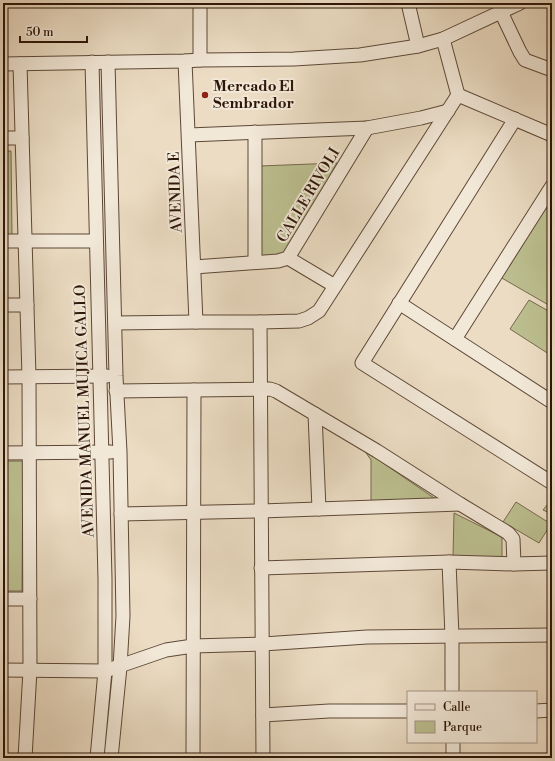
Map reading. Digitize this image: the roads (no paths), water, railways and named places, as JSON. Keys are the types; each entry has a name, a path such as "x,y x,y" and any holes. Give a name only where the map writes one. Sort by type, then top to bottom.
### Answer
{"street":[{"path":"200,3 200,60"},
{"path":"408,3 418,46"},
{"path":"3,64 294,59 360,55 418,46 443,39 520,3"},
{"path":"501,12 525,60 552,70"},
{"path":"115,323 299,321 308,318 319,311 458,95 443,39"},
{"name":"AVENIDA E","path":"186,61 196,322"},
{"name":"AVENIDA MANUEL MUJICA GALLO","path":"92,62 95,240 105,579 105,671 97,758"},
{"path":"108,62 116,391 120,452 123,616 120,667 111,758"},
{"path":"20,64 30,453 30,670 25,758"},
{"path":"458,95 552,135"},
{"path":"189,135 366,128 421,118 448,111"},
{"path":"515,119 362,363 552,483"},
{"name":"CALLE RIVOLI","path":"194,267 278,261 288,258 366,128"},
{"path":"255,132 255,262"},
{"path":"3,138 22,138"},
{"path":"455,339 547,203 552,186"},
{"path":"3,241 95,240"},
{"path":"288,258 335,286"},
{"path":"399,303 550,397"},
{"path":"3,305 27,305"},
{"path":"260,322 262,389 261,568 263,758"},
{"path":"3,377 116,376"},
{"path":"116,391 262,389 276,391 377,451 508,533 513,539 514,564"},
{"path":"193,758 194,390"},
{"path":"315,414 319,509"},
{"path":"3,453 120,452"},
{"path":"121,514 261,512 460,504"},
{"path":"261,568 449,562 514,564 552,563"},
{"path":"449,562 452,636 452,691"},
{"path":"3,599 30,599"},
{"path":"3,670 105,671 166,650 193,646 262,644 367,637 552,635"},
{"path":"537,711 552,710"},
{"path":"263,715 330,711 407,712"},
{"path":"453,743 453,758"}],"place":[{"name":"Mercado El Sembrador","path":"205,95"}]}
